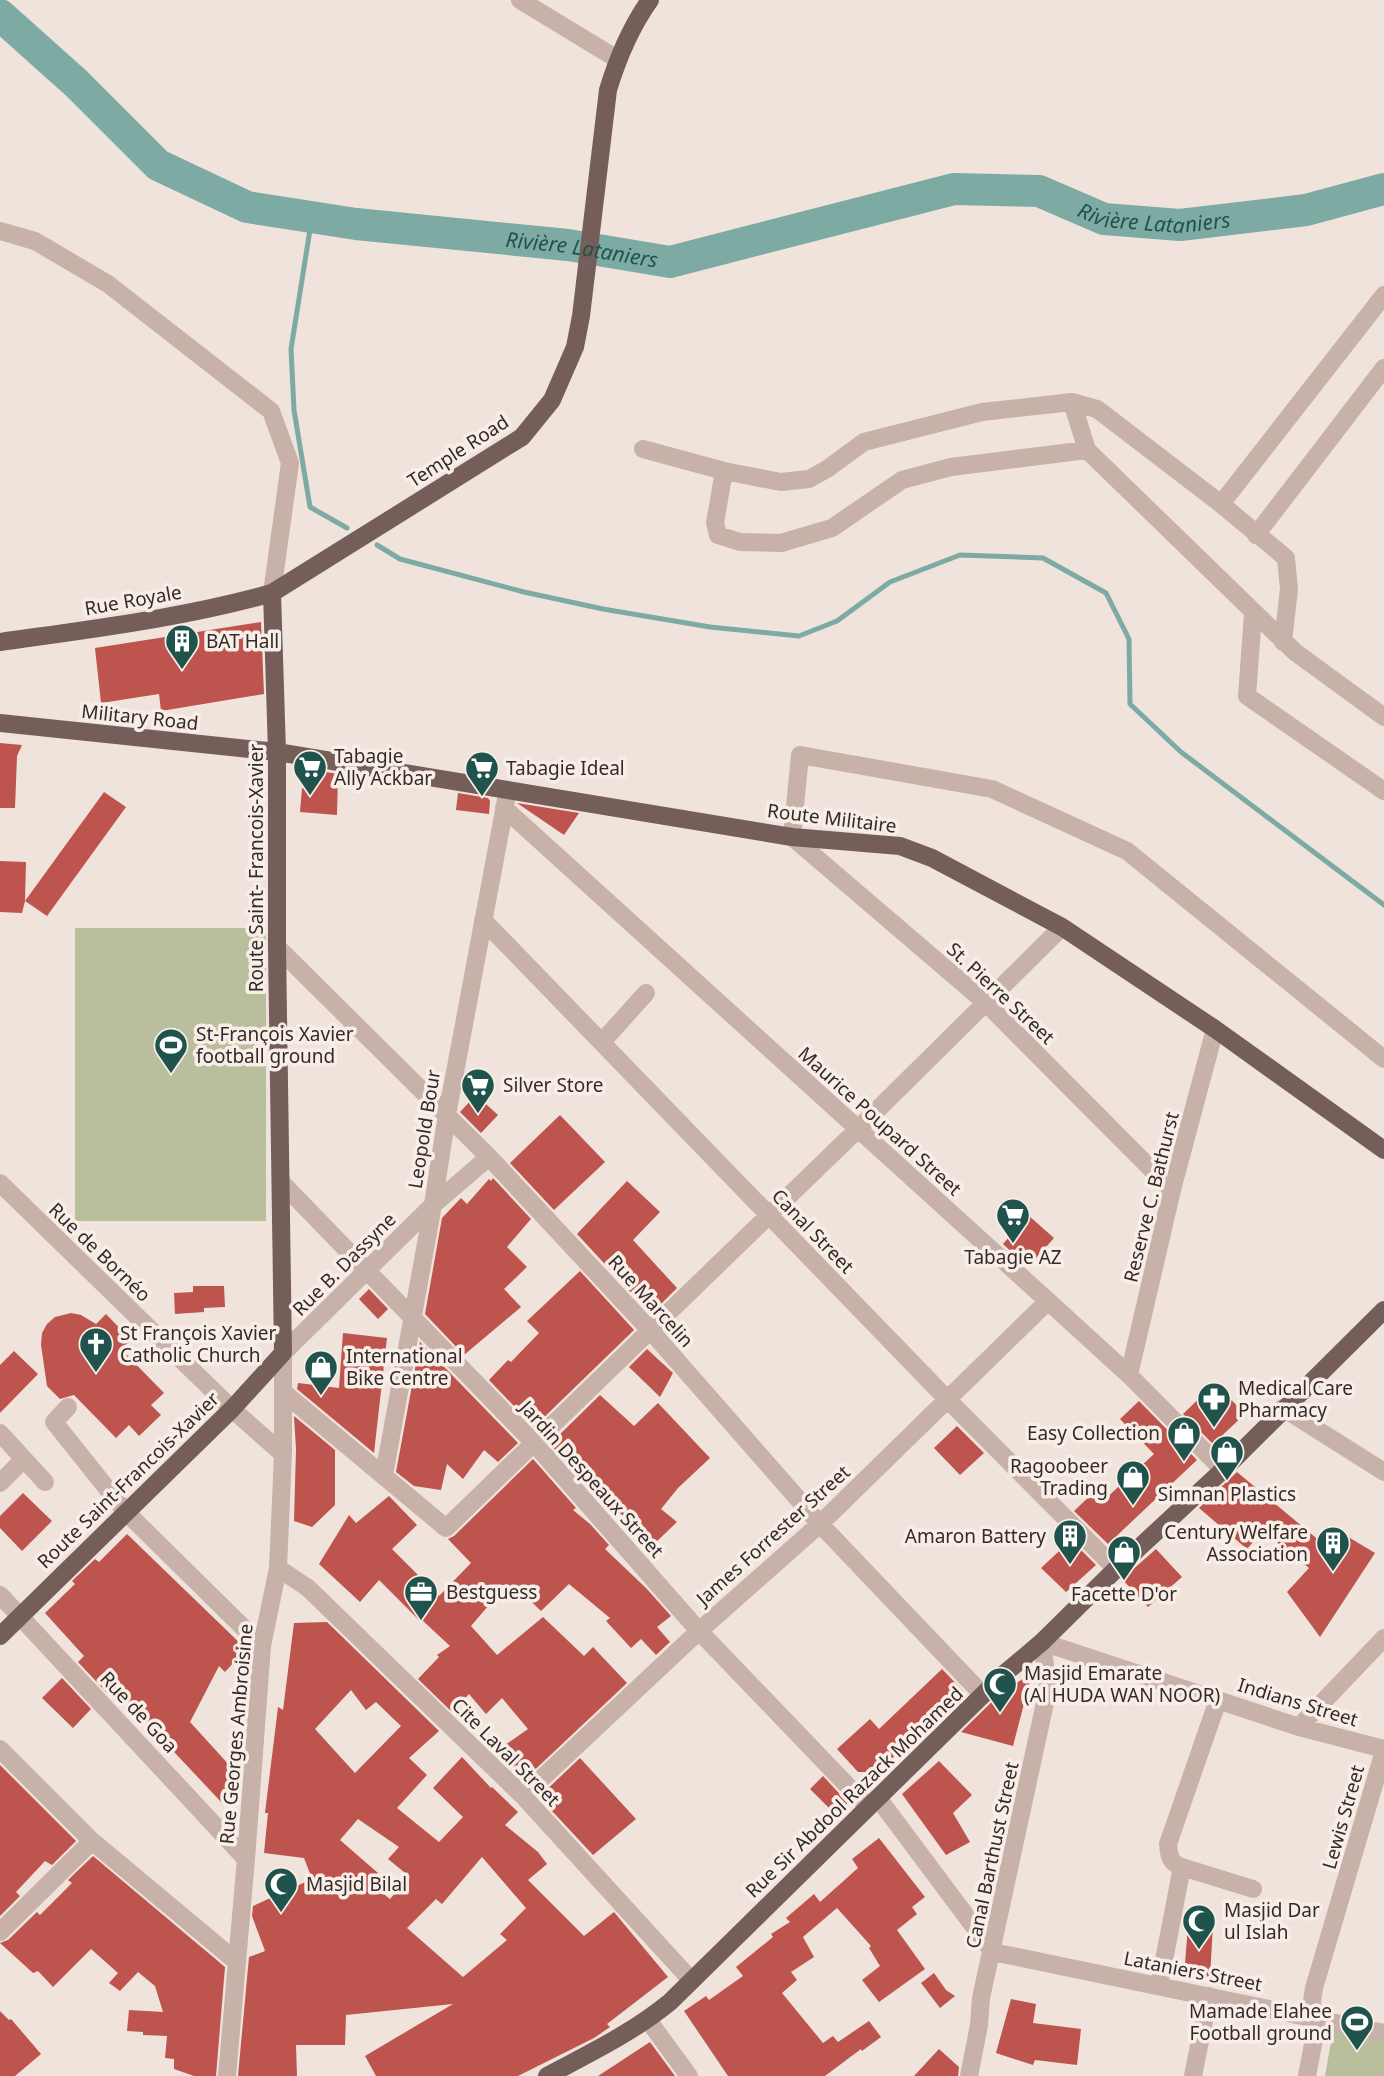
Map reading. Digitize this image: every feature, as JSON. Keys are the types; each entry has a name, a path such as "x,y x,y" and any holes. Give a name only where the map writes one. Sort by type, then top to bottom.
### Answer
{"main road":[{"name":"Temple Road","path":"272,593 522,437 552,400 575,347 581,316 608,90 617,60 636,19 650,0"},
{"name":"Rue Royale","path":"0,642 122,625 272,593"},
{"name":"Route Saint- Francois-Xavier","path":"272,593 283,1353"},
{"name":"Military Road","path":"0,723 276,752"},
{"name":"Route Militaire","path":"276,752 506,799 792,836 900,846 932,859 1062,927 1215,1029 1384,1150"},
{"name":"Rue Sir Abdool Razack Mohamed","path":"547,2076 648,2020 670,2002 982,1695 1042,1642 1223,1470 1384,1310"},
{"name":"Route Saint-Francois-Xavier","path":"0,1636 232,1409 283,1353"}],"street":[{"path":"520,0 617,60"},
{"path":"0,231 35,241 108,285 271,411 290,463 272,593"},
{"path":"1221,504 1384,295"},
{"path":"1256,535 1384,368"},
{"path":"1073,402 1087,450 1283,642 1384,717"},
{"path":"643,449 724,471 781,482 809,478 827,469 864,442 982,412 1073,402 1097,409 1221,504 1286,558 1289,589 1283,642"},
{"path":"724,471 715,523 718,535 740,542 781,543 832,528 902,480 951,467 1087,450"},
{"path":"1253,614 1247,696 1384,791"},
{"path":"792,836 800,755 992,789 1127,852 1384,1059"},
{"name":"Leopold Bour","path":"384,1475 506,799"},
{"name":"Maurice Poupard Street","path":"506,799 858,1129 1129,1376 1223,1470"},
{"name":"St. Pierre Street","path":"792,836 986,1003 1172,1190"},
{"name":"Canal Street","path":"483,920 947,1399 1116,1569"},
{"path":"283,1392 446,1528 858,1129 1062,927"},
{"name":"Rue Marcelin","path":"277,947 489,1157 650,1330 820,1524 982,1695"},
{"path":"602,1042 646,993"},
{"name":"Reserve C. Bathurst","path":"1129,1376 1172,1190 1215,1029"},
{"name":"Rue B. Dassyne","path":"283,1353 433,1205 489,1157"},
{"name":"Jardin Despeaux Street","path":"281,1182 534,1443 699,1631 873,1802 993,1952"},
{"name":"Rue de Bornéo","path":"3,1192 283,1454"},
{"name":"James Forrester Street","path":"523,1796 699,1631 820,1524 1048,1301"},
{"name":"Rue Georges Ambroisine","path":"227,2076 262,1646 278,1567 283,1454 283,1353"},
{"path":"68,1407 54,1422 125,1511 262,1646"},
{"path":"1283,1408 1384,1472"},
{"path":"0,1433 46,1482"},
{"path":"0,1483 24,1459"},
{"name":"Cite Laval Street","path":"278,1567 308,1588 523,1796 691,1980"},
{"name":"Rue de Goa","path":"0,1595 246,1859"},
{"path":"1298,1727 1384,1638"},
{"name":"Indians Street","path":"1042,1642 1298,1727 1384,1750"},
{"name":"Canal Barthust Street","path":"969,2076 979,2025 981,1998 1048,1689 1042,1642"},
{"path":"1218,1700 1168,1844 1169,1856 1174,1864 1253,1889"},
{"path":"0,1749 92,1841 237,1962"},
{"name":"Lewis Street","path":"1307,2076 1314,2039 1314,1988 1384,1750"},
{"path":"0,1932 92,1841"},
{"path":"1159,1986 1182,1867"},
{"name":"Lataniers Street","path":"993,1952 1384,2033"},
{"path":"1193,2076 1209,1996"},
{"path":"648,2020 689,2076"}],"green space":[{"name":"St-François Xavier football ground","path":"75,928 266,928 266,1221 75,1221"},
{"name":"Mamade Elahee Football ground","path":"1335,2019 1384,2028 1384,2076 1325,2076"}],"building":[{"name":"BAT Hall","path":"261,622 264,694 161,711 159,694 101,703 95,648"},
{"path":"0,743 22,745 17,756 15,808 0,808"},
{"path":"309,769 338,774 337,815 300,812 302,788 308,789"},
{"path":"104,792 126,807 47,916 25,901"},
{"path":"458,793 488,798 489,814 456,810"},
{"path":"517,803 579,813 564,835"},
{"path":"0,861 26,862 22,913 0,912"},
{"name":"Silver Store","path":"476,1095 498,1115 481,1133 460,1112"},
{"path":"560,1115 605,1162 554,1210 510,1163"},
{"path":"493,1178 531,1219 507,1247 527,1267 504,1289 521,1307 464,1355 425,1314 442,1218 461,1198 467,1204 489,1179 491,1181"},
{"path":"627,1181 660,1212 633,1240 677,1288 651,1314 577,1234"},
{"path":"1028,1215 1054,1238 1028,1267 1003,1244"},
{"path":"580,1271 634,1330 534,1427 489,1380 539,1333 527,1321"},
{"path":"193,1286 224,1286 225,1307 175,1314 174,1293 193,1292"},
{"path":"369,1289 388,1309 378,1319 359,1299"},
{"name":"St François Xavier Catholic Church","path":"71,1313 81,1315 96,1324 106,1314 131,1340 121,1349 164,1393 151,1405 161,1415 139,1436 129,1425 116,1438 74,1395 60,1399 47,1386 41,1345 42,1333 55,1317"},
{"path":"343,1333 387,1338 374,1453 297,1389 298,1383 339,1388"},
{"path":"420,1342 518,1443 498,1462 484,1450 463,1479 447,1464 441,1490 414,1486 396,1472"},
{"path":"647,1349 673,1373 660,1397 629,1367"},
{"path":"14,1351 38,1374 0,1413 0,1365"},
{"path":"1215,1383 1245,1414 1213,1444 1183,1414"},
{"path":"600,1395 634,1426 658,1403 710,1458 678,1488 661,1509 677,1522 653,1545 597,1491 593,1493 550,1444"},
{"path":"1139,1401 1197,1460 1108,1544 1074,1511 1094,1492 1103,1501 1154,1454 1120,1419"},
{"path":"294,1416 335,1450 335,1505 312,1527 294,1521"},
{"path":"957,1426 984,1453 960,1475 934,1448"},
{"path":"533,1459 576,1508 573,1510 609,1545 605,1549 671,1616 657,1627 670,1642 656,1655 641,1639 631,1648 606,1621 610,1618 569,1584 541,1611 514,1585 511,1588 507,1584 471,1626 497,1655 543,1617 584,1656 593,1647 627,1683 525,1779 498,1750 528,1729 502,1698 486,1714 469,1694 452,1712 418,1679 439,1657 437,1655 450,1646 422,1620 421,1622 379,1580 360,1602 319,1564 349,1515 356,1523 389,1496 417,1525 392,1549 439,1596 471,1563 448,1539"},
{"path":"1237,1472 1327,1547 1340,1532 1375,1553 1320,1637 1287,1592 1309,1568 1263,1531 1247,1549 1199,1508"},
{"path":"23,1493 52,1521 22,1551 0,1528 0,1516"},
{"path":"127,1534 246,1649 225,1672 219,1666 190,1722 241,1778 240,1789 223,1804 113,1687 107,1693 78,1662 84,1656 45,1613 75,1584 72,1581 95,1559 99,1562"},
{"name":"Amaron Battery","path":"1071,1540 1096,1565 1066,1592 1041,1568"},
{"path":"1156,1549 1182,1577 1148,1607 1122,1579"},
{"path":"327,1622 439,1731 409,1758 427,1775 397,1808 439,1842 463,1817 433,1788 462,1757 518,1812 505,1825 538,1852 547,1864 528,1880 584,1936 614,1912 668,1977 607,2024 610,2027 594,2038 518,2076 376,2076 365,2056 453,2004 346,2015 345,2045 296,2045 297,2076 238,2076 249,1957 265,1951 252,1916 253,1906 312,1879 304,1858 264,1853 268,1813 265,1813 278,1707 283,1710 294,1623","holes":["351,1690 366,1710 376,1702 401,1726 355,1773 315,1729","358,1819 399,1847 388,1859 410,1877 390,1899 370,1883 378,1873 340,1840","482,1857 526,1908 500,1934 507,1940 463,1977 407,1928 436,1899 442,1904"]},
{"path":"942,1669 964,1692 877,1772 858,1772 837,1749 870,1719 879,1729"},
{"name":"Masjid Emarate (Al HUDA WAN NOOR)","path":"1032,1673 1013,1746 961,1732 1002,1692"},
{"path":"62,1678 91,1709 73,1728 42,1698"},
{"path":"580,1758 636,1819 593,1855 539,1797"},
{"path":"939,1761 972,1795 953,1813 970,1842 946,1855 902,1794"},
{"path":"0,1765 76,1841 52,1865 45,1861 16,1892 20,1896 0,1916"},
{"path":"823,1776 848,1803 836,1815 810,1789"},
{"path":"879,1838 925,1897 912,1907 917,1914 897,1930 925,1969 879,2002 862,1980 880,1966 869,1948 871,1946 837,1908 803,1937 814,1957 791,1972 797,1980 782,1993 823,2043 833,2036 838,2042 869,2021 881,2037 825,2076 728,2076 684,2011 706,1996 709,2000 743,1976 736,1967 773,1937 771,1934 790,1922 786,1918 814,1894 820,1902 858,1868 852,1859"},
{"path":"93,1856 225,1967 216,2076 194,2076 174,2069 174,2059 165,2058 167,2036 127,2031 129,2010 163,2012 155,1986 138,1972 120,1991 109,1983 118,1973 91,1949 53,1987 38,1971 33,1973 0,1943 8,1940 37,1912 40,1915 72,1883 68,1880"},
{"name":"Masjid Dar ul Islah","path":"1188,1925 1213,1925 1210,1977 1184,1977"},
{"path":"934,1973 946,1990 955,1996 940,2008 921,1983"},
{"path":"1011,1999 1036,2004 1033,2023 1081,2029 1077,2065 1035,2060 1033,2065 996,2053"},
{"path":"0,2011 11,2019 41,2054 15,2076 0,2076"},
{"path":"650,2042 675,2076 598,2076"},
{"path":"939,2049 959,2067 958,2076 914,2076"}],"waterway":[{"name":"Rivière Lataniers","path":"0,15 76,83 158,165 247,207 356,224 568,245 670,262 954,189 1039,191 1104,219 1180,225 1306,210 1384,189"},
{"path":"312,217 291,349 294,410 310,507 347,528"},
{"path":"377,545 400,559 524,592 710,627 799,636 837,621 890,582 960,555 1043,558 1106,593 1129,639 1130,704 1181,752 1384,905"}],"place":[{"name":"BAT Hall","path":"182,671"},
{"name":"Tabagie Ally Ackbar","path":"310,797"},
{"name":"Tabagie Ideal","path":"482,798"},
{"name":"St-François Xavier football ground","path":"171,1075"},
{"name":"Silver Store","path":"478,1115"},
{"name":"Tabagie AZ","path":"1013,1245"},
{"name":"St François Xavier Catholic Church","path":"96,1374"},
{"name":"International Bike Centre","path":"321,1397"},
{"name":"Medical Care Pharmacy","path":"1214,1429"},
{"name":"Easy Collection","path":"1184,1463"},
{"name":"Simnan Plastics","path":"1227,1482"},
{"name":"Ragoobeer Trading","path":"1133,1507"},
{"name":"Amaron Battery","path":"1070,1566"},
{"name":"Century Welfare Association","path":"1333,1573"},
{"name":"Facette D'or","path":"1124,1582"},
{"name":"Bestguess","path":"421,1622"},
{"name":"Masjid Emarate (Al HUDA WAN NOOR)","path":"1000,1714"},
{"name":"Masjid Bilal","path":"281,1914"},
{"name":"Masjid Dar ul Islah","path":"1199,1951"},
{"name":"Mamade Elahee Football ground","path":"1357,2052"}]}
